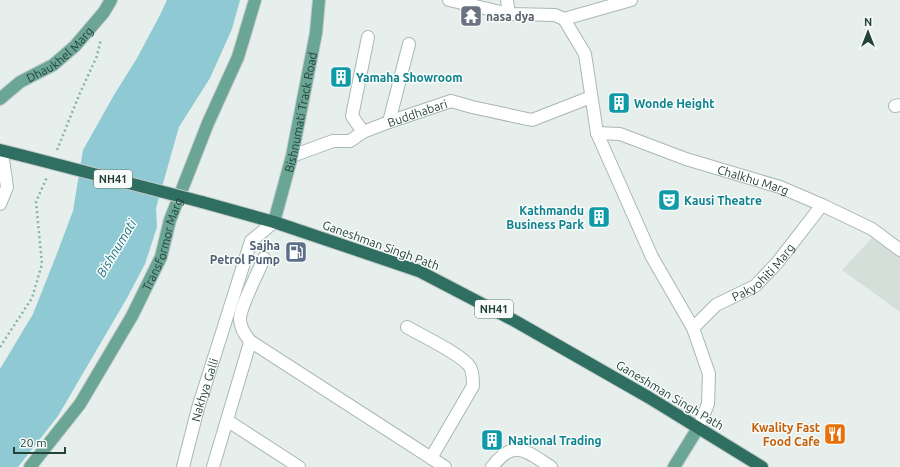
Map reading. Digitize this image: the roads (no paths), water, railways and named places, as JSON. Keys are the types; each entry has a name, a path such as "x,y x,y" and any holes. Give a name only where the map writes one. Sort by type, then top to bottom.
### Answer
{"highway":[{"name":"Ganeshman Singh Path","path":"0,150 274,222 419,271 515,321 762,467"}],"main road":[{"name":"Dhaukhel Marg","path":"0,99 20,82 53,65 75,46 104,12 111,0"},
{"name":"Transformor Marg","path":"30,467 80,404 132,316 161,257 170,220 208,123 238,57 255,0"},
{"name":"Bishnumati Track Road","path":"274,222 292,156 316,33 319,0"},
{"path":"674,467 698,428"}],"street":[{"path":"450,0 509,14 555,15 564,19 585,54 597,133 652,257 693,328 709,374 708,404 698,428"},
{"path":"507,0 509,14"},
{"path":"564,19 631,0"},
{"path":"363,132 352,116 368,37"},
{"path":"389,122 409,44"},
{"name":"Buddhabari","path":"292,156 333,141 350,141 363,132 451,100 472,107 532,120 591,97"},
{"name":"Chalkhu Marg","path":"597,133 620,134 686,159 780,187 872,229 900,250"},
{"path":"0,158 3,160 7,187 0,204"},
{"name":"Pakyohiti Marg","path":"693,328 716,305 755,286 777,263 822,205"},
{"name":"Nakhya Galli","path":"183,467 198,408 251,241 274,222"},
{"path":"264,258 243,306 240,318 246,336 250,341 445,467"},
{"path":"407,327 460,357 471,368 473,378 474,386 431,458"},
{"path":"214,467 250,341"},
{"path":"228,421 299,467"},
{"path":"492,467 504,453 515,449 524,450 551,467"}],"water":[{"name":"Bishnumati","path":"167,0 240,0 232,29 210,78 179,127 156,208 157,227 145,264 127,298 58,416 18,467 0,467 0,369 33,314 56,256 73,211 83,150 137,58"}],"place":[{"name":"nasa dya","path":"471,16"},
{"name":"Yamaha Showroom","path":"341,77"},
{"name":"Wonde Height","path":"619,103"},
{"name":"Kausi Theatre","path":"669,200"},
{"name":"Kathmandu Business Park","path":"599,217"},
{"name":"Sajha Petrol Pump","path":"296,252"},
{"name":"Kwality Fast Food Cafe","path":"835,434"},
{"name":"National Trading","path":"492,440"}]}
